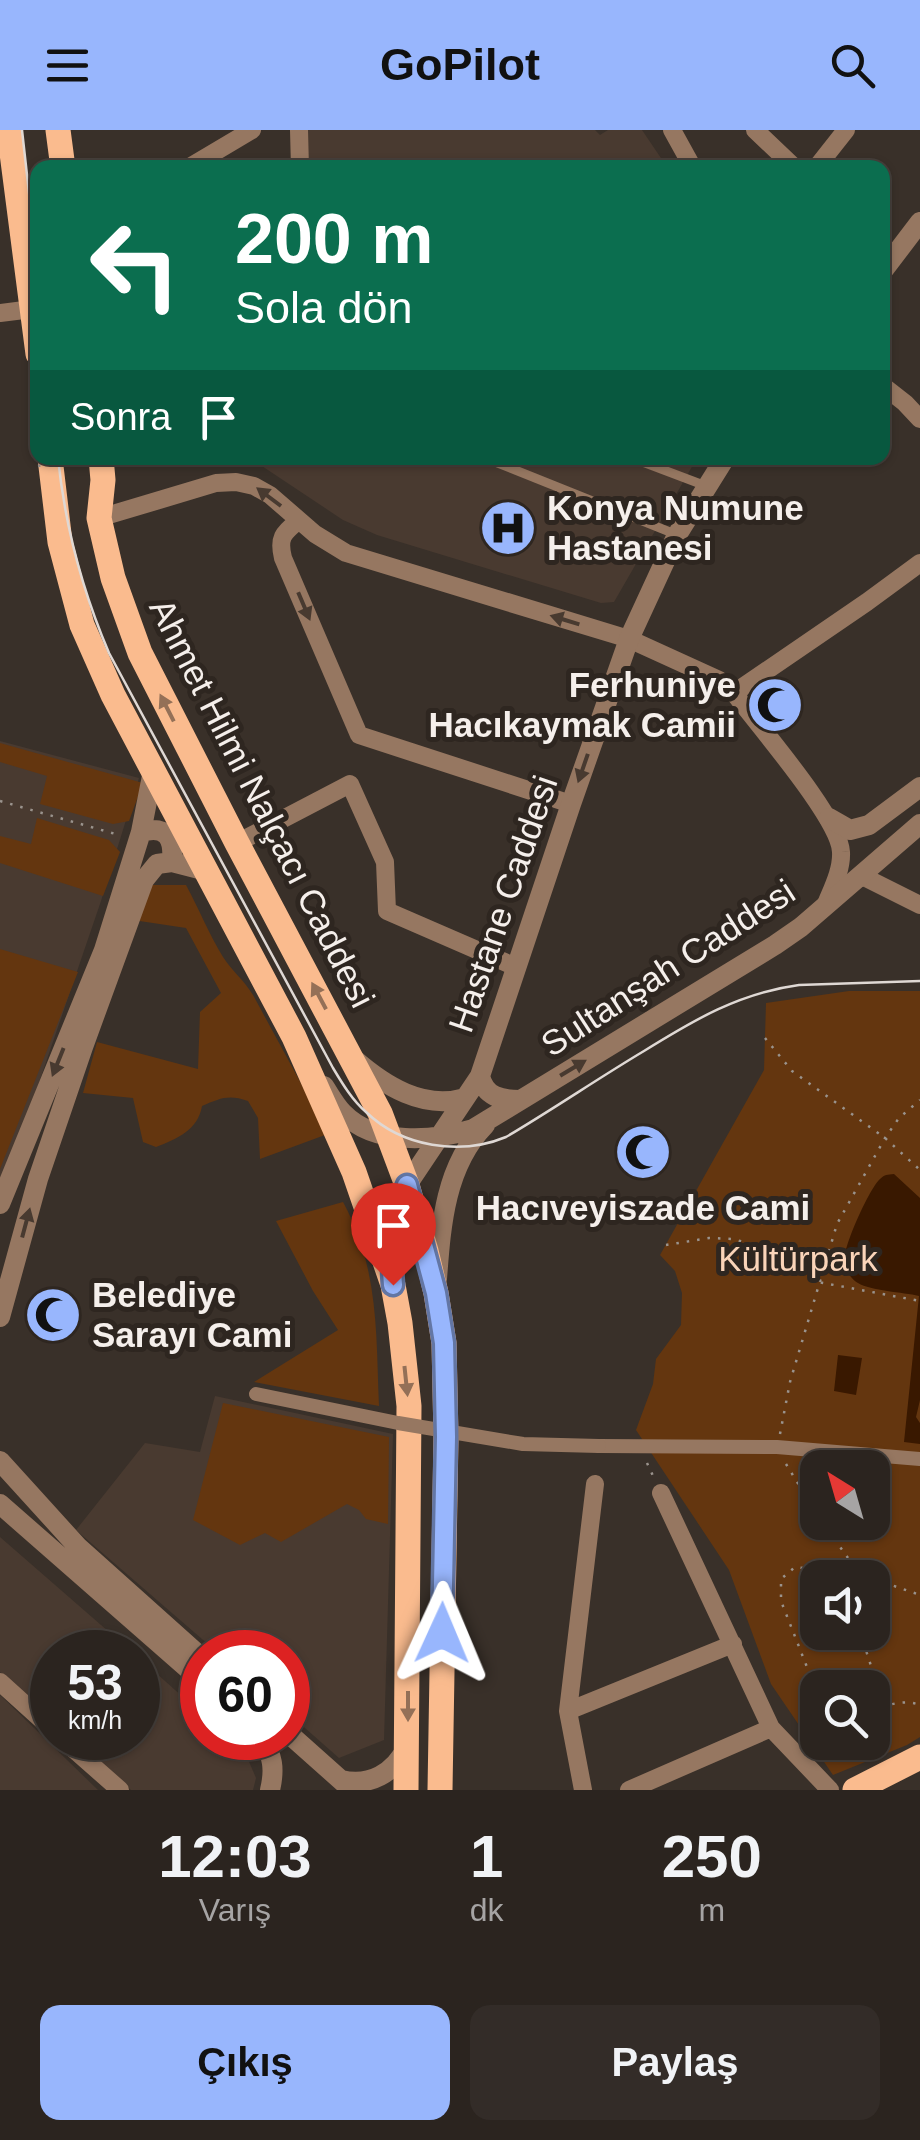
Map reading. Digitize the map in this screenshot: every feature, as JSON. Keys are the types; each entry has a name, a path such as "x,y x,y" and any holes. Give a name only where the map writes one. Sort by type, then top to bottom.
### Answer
{"main road":[{"path":"9,130 30,293"},
{"path":"58,130 62,160"},
{"path":"45,465 82,625 113,695 294,1037 354,1172 393,1285 409,1406 406,1790"},
{"name":"Ahmet Hilmi Nalçacı Caddesi","path":"101,465 98,518 112,578 140,653 385,1124 407,1185 436,1293 444,1343 446,1437 440,1790"},
{"path":"854,1790 920,1757"}],"street":[{"path":"201,160 252,130"},
{"path":"299,130 300,160"},
{"path":"754,130 786,160"},
{"path":"822,160 846,130"},
{"path":"675,131 689,160"},
{"path":"890,261 920,222"},
{"path":"0,313 30,309"},
{"path":"913,398 920,419"},
{"name":"Hastane Caddesi","path":"393,1285 391,1241 407,1185 480,1076 628,639 677,535 720,465"},
{"path":"98,518 216,484 236,482 254,486 270,494 330,545 364,560 628,639 719,680 734,693 830,818 842,851 826,904"},
{"path":"298,521 286,530 280,544 282,558 359,735 571,804"},
{"path":"734,693 920,563"},
{"path":"0,1204 104,950 139,836 153,771"},
{"path":"237,842 350,784 385,862 387,912 516,967"},
{"path":"830,818 850,830 869,825 920,787"},
{"name":"Sultanşah Caddesi","path":"490,1120 775,945 920,824"},
{"path":"139,836 152,829 165,833 173,846 172,862"},
{"path":"884,856 881,871 885,887"},
{"path":"0,1318 38,1179 144,880 157,864 172,862 207,871"},
{"path":"858,877 920,905"},
{"path":"294,1037 344,1114 364,1128 385,1124 438,1138 490,1120"},
{"path":"351,1057 395,1088 422,1100 451,1102 465,1098"},
{"path":"480,1076 492,1096 520,1100"},
{"path":"436,1293 440,1235 455,1171 474,1137 490,1120"},
{"path":"256,1394 523,1444 777,1448 920,1459"},
{"path":"0,1461 78,1547 180,1638"},
{"path":"583,1790 568,1711 595,1484"},
{"path":"661,1493 770,1728 830,1790"},
{"path":"0,1504 180,1662"},
{"path":"568,1711 733,1644"},
{"path":"0,1682 30,1710"},
{"path":"629,1790 770,1728"},
{"path":"310,1753 346,1785 361,1784 395,1766 408,1745"},
{"path":"87,1760 120,1790"},
{"path":"270,1790 272,1760"}],"lane":[{"path":"502,465 677,535"},
{"path":"650,465 706,486"}],"path":[{"path":"0,800 139,836"},
{"path":"765,1038 792,1071 885,1138 920,1170"},
{"path":"800,1489 777,1448 790,1382 818,1282 837,1224 885,1138 899,1118 920,1100"},
{"path":"666,1245 733,1238 759,1244 792,1259 818,1282 919,1301"},
{"path":"639,1446 661,1493"},
{"path":"835,1540 850,1560"},
{"path":"800,1567 781,1579 781,1601 800,1649"},
{"path":"890,1584 920,1595"},
{"path":"890,1704 920,1705"}],"shaded area":[{"path":"291,130 595,130 600,135 608,130 642,130 662,160 294,160"},
{"name":"Konya Numune Hastanesi","path":"260,465 693,465 614,602 601,603 377,535 343,520"},
{"path":"0,741 139,778 30,1109 0,1180"},
{"path":"894,1174 920,1198 920,1400 916,1417 920,1423 920,1444 904,1442 919,1296 864,1286 851,1278 844,1265 851,1234 869,1195 882,1177"},
{"path":"838,1355 862,1358 856,1395 834,1391"},
{"path":"215,1396 393,1434 384,1740 339,1758 310,1732 310,1630 192,1630 76,1530 145,1443 200,1452"},
{"path":"0,1537 107,1630 30,1630 30,1699 0,1672"},
{"path":"160,1677 180,1694 180,1760 248,1760 256,1778 253,1790 131,1790 98,1760 160,1760"},
{"path":"0,1695 30,1724 30,1760 67,1760 98,1790 0,1790"}],"green space":[{"path":"0,743 143,783 129,821 113,824 40,804 47,776 0,762"},
{"path":"37,818 109,840 120,852 103,896 0,863 0,836 31,844"},
{"path":"143,885 186,885 223,957 253,995 322,1122 325,1135 260,1159 258,1118 248,1101 230,1097 202,1106 191,1127 156,1147 143,1142 133,1098 83,1093 97,1042 198,1069 200,1012 221,993 186,928 133,920"},
{"path":"0,949 78,972 0,1169"},
{"name":"Kültürpark","path":"849,991 920,991 920,1737 890,1752 890,1670 800,1670 800,1727 771,1684 729,1570 636,1430 653,1384 656,1359 681,1325 682,1293 675,1271 660,1255 764,1070 766,1003"},
{"path":"343,1202 355,1227 369,1276 376,1327 379,1406 254,1382 338,1330 276,1221"},
{"path":"223,1403 389,1437 388,1524 366,1519 347,1504 281,1542 265,1533 240,1545 193,1520"},
{"name":"Kültürpark","path":"823,1760 870,1760 833,1775"}],"tram line":[{"path":"22,130 30,202"},
{"path":"59,465 76,557 109,653 333,1068 356,1102 380,1124 432,1145 488,1143 506,1137 681,1029 737,1001 799,985 920,981"}],"place":[{"name":"Konya Numune Hastanesi","path":"508,528"},
{"name":"Ferhuniye Hacıkaymak Camii","path":"775,705"},
{"name":"Hacıveyiszade Cami","path":"643,1152"},
{"name":"Belediye Sarayı Cami","path":"53,1315"}],"route":[{"path":"393,1285 391,1241 407,1185 436,1293 444,1343 442,1633"}]}
